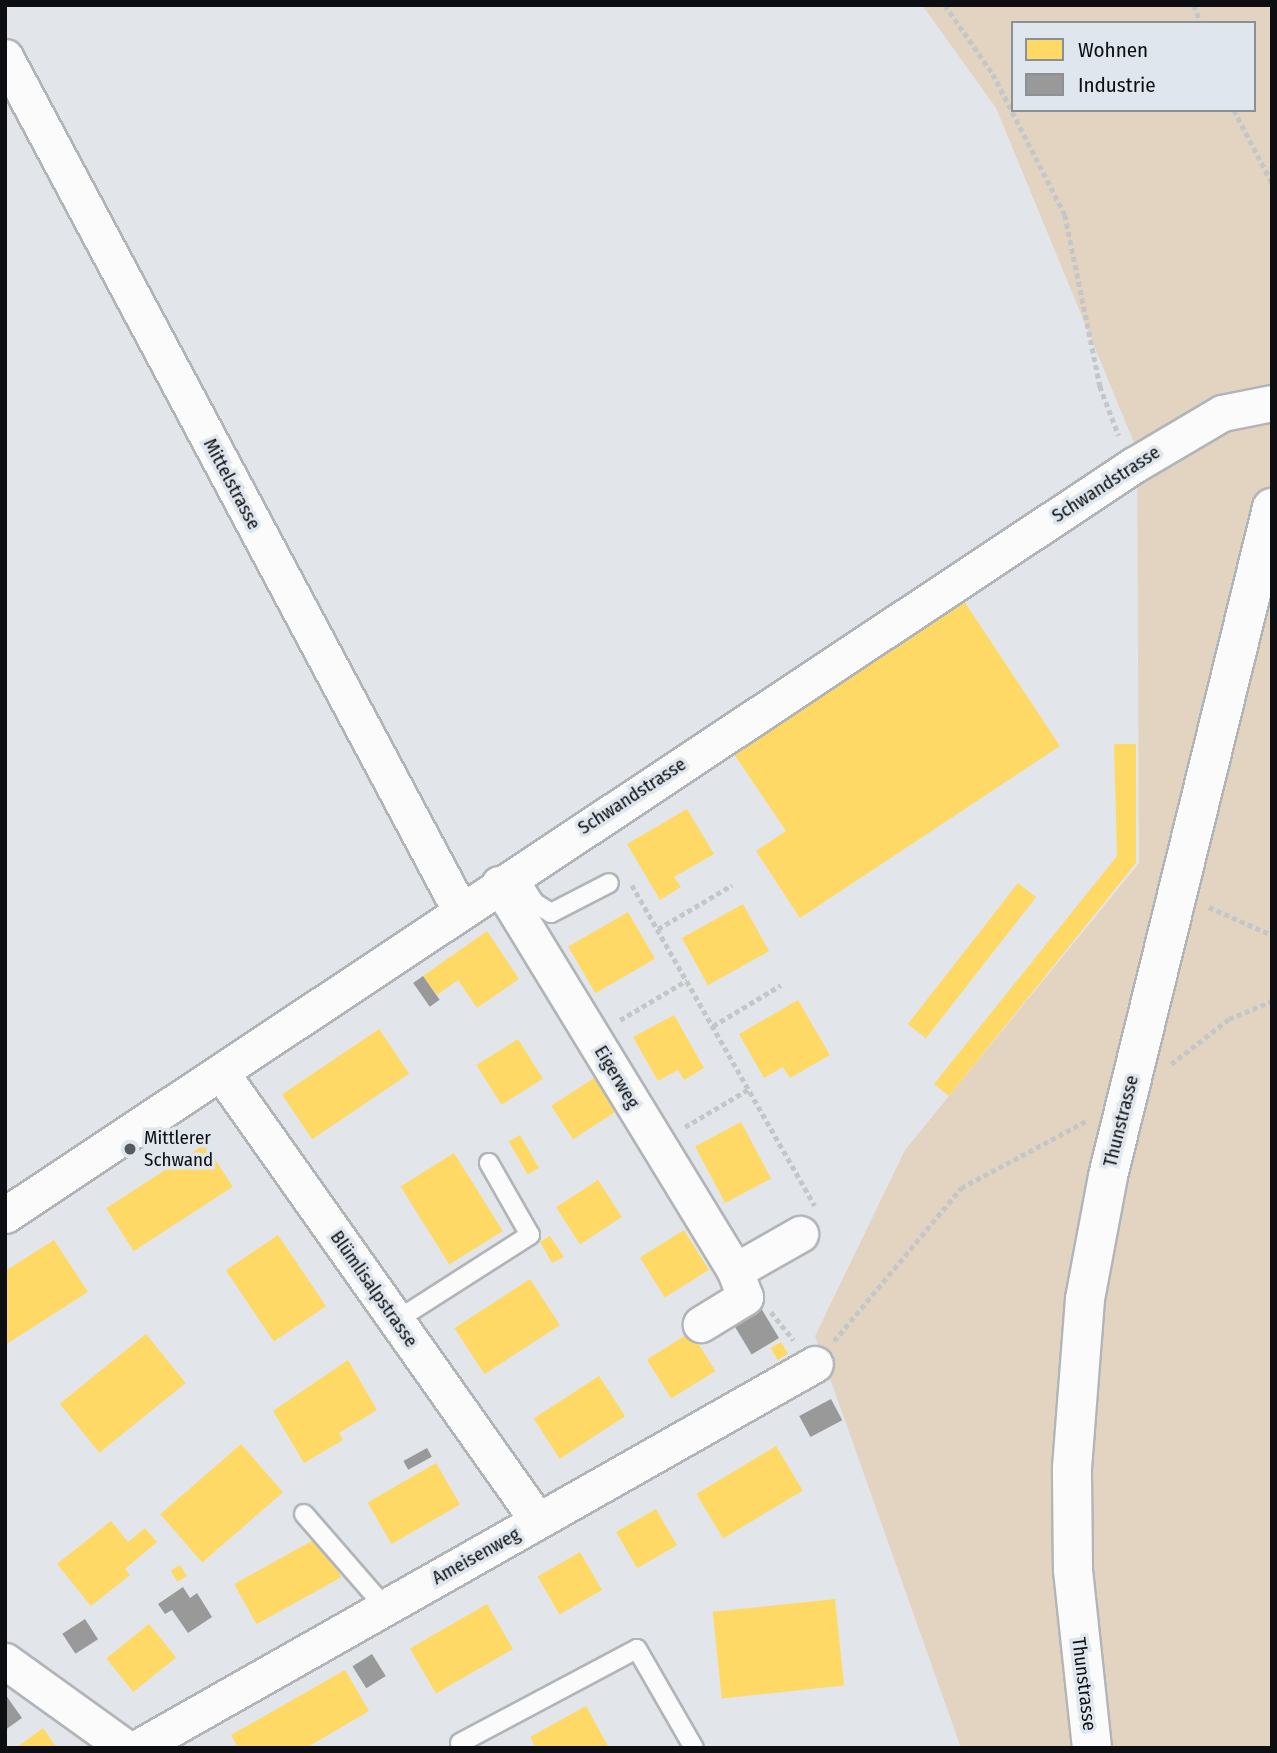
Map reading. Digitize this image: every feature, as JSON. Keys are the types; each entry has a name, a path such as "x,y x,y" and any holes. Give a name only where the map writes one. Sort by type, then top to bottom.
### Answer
{"street":[{"name":"Mittelstrasse","path":"5,57 460,910"},
{"name":"Schwandstrasse","path":"5,1215 222,1074 460,910 1134,465 1223,413 1272,403"},
{"name":"Thunstrasse","path":"1092,1748 1076,1617 1072,1468 1086,1299 1127,1099 1272,508"},
{"name":"Eigerweg","path":"508,878 592,1036 740,1284"},
{"name":"Blümlisalpstrasse","path":"222,1074 526,1504"},
{"path":"701,1324 740,1284 800,1234"},
{"name":"Ameisenweg","path":"137,1748 815,1364"},
{"path":"5,1661 127,1748"}],"lane":[{"path":"508,878 535,903 551,913 609,883"},
{"path":"397,1320 530,1235 489,1163"},
{"path":"304,1514 384,1606"},
{"path":"458,1746 637,1649 694,1748"}],"path":[{"path":"945,5 993,74 1011,109"},
{"path":"1012,112 1065,215 1100,386 1134,465"},
{"path":"1235,112 1272,184"},
{"path":"626,875 824,1221 800,1234"},
{"path":"658,929 732,885"},
{"path":"1177,892 1272,935"},
{"path":"592,1036 687,980"},
{"path":"713,1026 781,985"},
{"path":"1168,1067 1229,1019 1272,1001"},
{"path":"657,1143 749,1090"},
{"path":"740,1284 758,1298 815,1364 961,1188 1127,1099"}],"shaded area":[{"path":"922,5 1272,5 1272,1748 961,1748 815,1336 905,1150 1139,863 1137,450 996,108"}],"building: Wohnen":[{"path":"964,601 1060,746 800,918 756,851 786,831 734,754"},
{"path":"1114,744 1136,744 1136,863 949,1096 934,1084 1117,856"},
{"path":"687,809 714,854 674,877 681,887 660,900 627,844"},
{"path":"1018,883 1036,897 926,1038 908,1024"},
{"path":"743,904 769,951 708,985 682,938"},
{"path":"628,912 655,959 595,993 568,946"},
{"path":"487,931 519,979 477,1008 458,980 437,995 423,976"},
{"path":"798,1000 830,1055 790,1078 783,1067 764,1078 739,1034"},
{"path":"674,1015 704,1068 684,1080 678,1070 658,1081 633,1037"},
{"path":"379,1029 409,1074 312,1139 282,1094"},
{"path":"518,1039 543,1079 501,1105 476,1065"},
{"path":"594,1078 616,1112 573,1139 551,1106"},
{"path":"741,1122 771,1179 725,1203 695,1146"},
{"path":"520,1135 539,1168 528,1174 509,1142"},
{"path":"205,1144 233,1187 134,1251 106,1208"},
{"path":"454,1153 503,1231 449,1264 401,1186"},
{"path":"598,1180 622,1217 580,1244 556,1207"},
{"path":"684,1230 709,1270 665,1297 640,1258"},
{"path":"278,1235 326,1306 274,1342 226,1270"},
{"path":"550,1236 564,1257 552,1263 540,1242"},
{"path":"54,1240 88,1292 5,1345 5,1271"},
{"path":"530,1279 560,1325 484,1374 455,1328"},
{"path":"691,1332 715,1371 671,1399 647,1360"},
{"path":"146,1334 186,1383 99,1453 60,1404"},
{"path":"781,1342 788,1354 778,1360 771,1348"},
{"path":"348,1360 377,1410 339,1433 343,1440 304,1463 273,1411"},
{"path":"599,1376 625,1416 560,1459 534,1418"},
{"path":"241,1444 283,1492 202,1562 160,1514"},
{"path":"776,1446 803,1491 723,1538 696,1494"},
{"path":"436,1463 460,1505 392,1544 368,1502"},
{"path":"656,1509 677,1545 637,1568 616,1532"},
{"path":"111,1521 128,1542 145,1528 157,1542 125,1569 130,1575 91,1606 57,1564"},
{"path":"319,1537 341,1577 256,1624 234,1584"},
{"path":"580,1552 602,1590 560,1615 538,1576"},
{"path":"180,1565 187,1576 178,1582 171,1571"},
{"path":"835,1599 844,1686 722,1698 713,1612"},
{"path":"487,1604 513,1649 436,1694 410,1648"},
{"path":"149,1624 176,1657 133,1692 106,1659"},
{"path":"345,1670 369,1711 306,1748 238,1748 231,1735"},
{"path":"586,1706 609,1748 536,1748 530,1737"},
{"path":"43,1728 57,1748 16,1748"}],"building: Industrie":[{"path":"423,976 440,1000 430,1007 413,983"},
{"path":"761,1308 779,1338 752,1354 734,1324"},
{"path":"831,1399 842,1420 810,1437 799,1416"},
{"path":"427,1448 432,1457 408,1470 403,1461"},
{"path":"183,1587 190,1598 197,1593 212,1617 188,1633 172,1610 165,1614 158,1604"},
{"path":"85,1619 98,1639 75,1654 62,1634"},
{"path":"372,1654 386,1676 366,1688 352,1666"},
{"path":"5,1694 22,1718 5,1730"}],"place":[{"name":"Mittlerer Schwand","path":"130,1149"}]}
